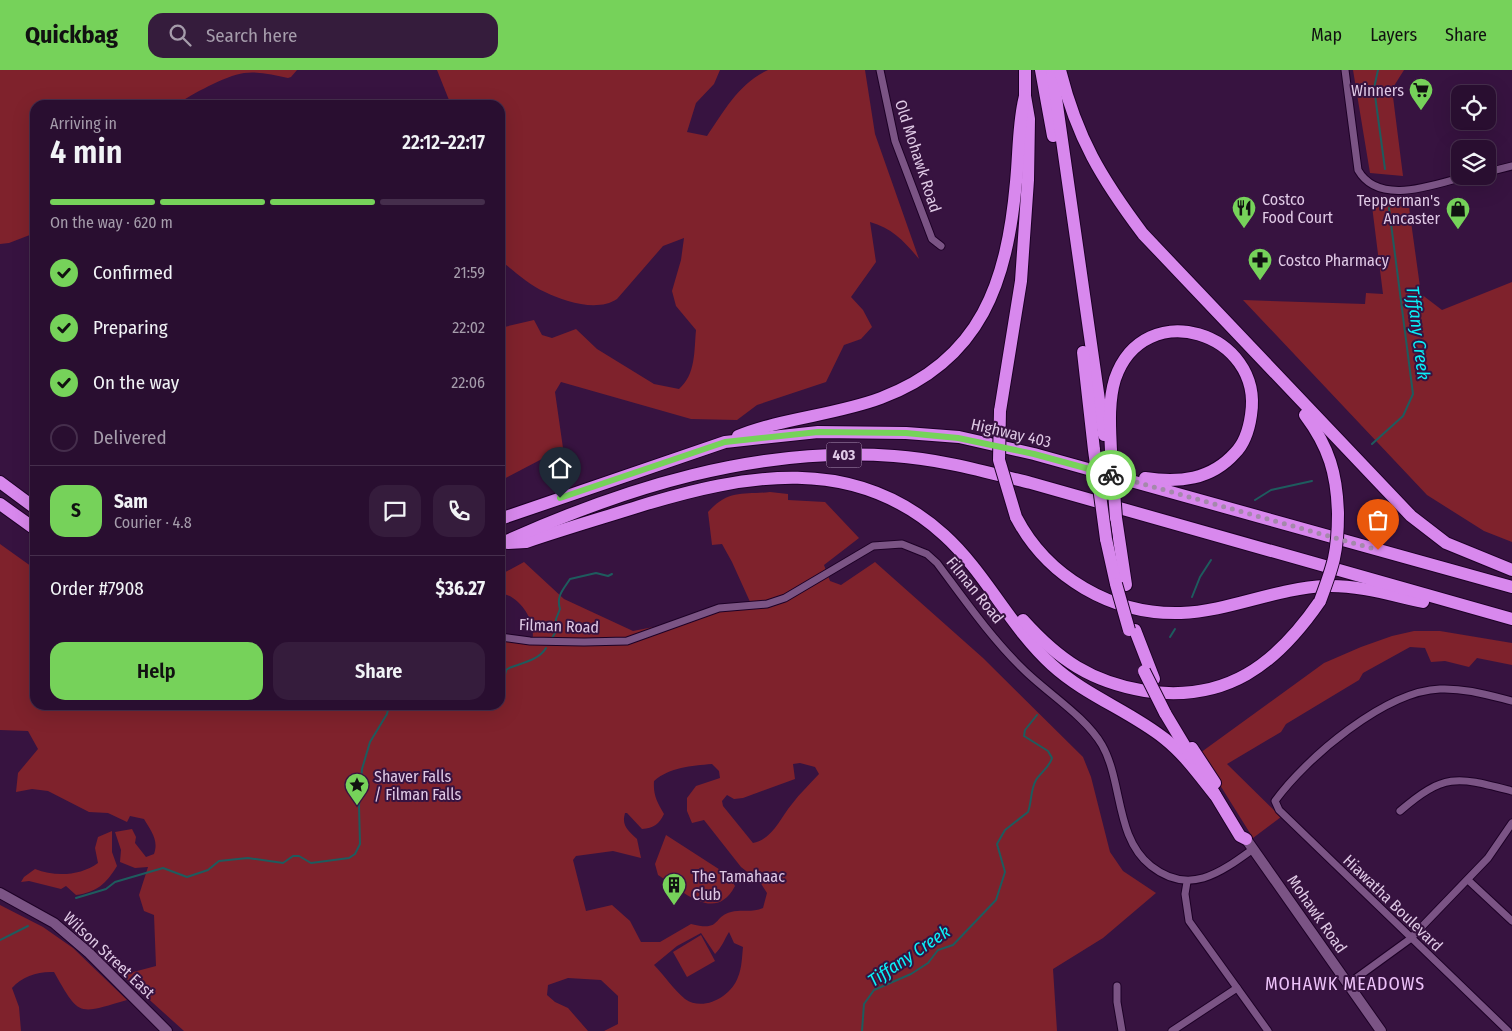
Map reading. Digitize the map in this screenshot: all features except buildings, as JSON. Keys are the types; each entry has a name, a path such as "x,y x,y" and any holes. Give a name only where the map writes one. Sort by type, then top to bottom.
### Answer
{"highway":[{"path":"1025,70 1025,96 1029,119 1028,180 1021,281 1000,411 999,460 1016,517 1027,538 1045,560 1077,585 1116,604 1153,611 1181,612 1244,601 1273,593 1326,586 1387,593 1512,624"},
{"path":"1041,70 1120,541 1121,584"},
{"path":"1052,70 1104,451 1106,539 1121,584 1132,630 1149,675 1168,713 1215,795 1240,836 1249,844"},
{"path":"1060,70 1068,101 1087,150 1115,196 1143,234 1411,516 1446,543 1512,570"},
{"path":"725,442 745,434 855,407 898,392 930,374 959,347 983,316 1004,262 1014,206 1020,114 1025,96"},
{"path":"1102,473 1182,481 1206,475 1227,462 1240,448 1250,426 1253,407 1250,386 1241,364 1215,340 1187,331 1164,333 1141,342 1126,357 1115,379 1104,451"},
{"path":"505,544 526,542 692,491 748,479 806,476 830,479 862,487 918,514 944,535 1040,639 1074,666 1116,686 1173,694 1209,690 1256,669 1290,641 1320,601 1333,569 1337,547 1338,486 1331,458 1313,426 1279,378"},
{"name":"Highway 403","path":"505,518 725,442 818,432 906,433 958,438 1034,454 1512,587"},
{"name":"403","path":"505,542 528,531 674,479 727,466 773,459 826,455 894,456 957,465 1031,483 1512,619"},
{"path":"0,482 30,504"},
{"path":"0,504 30,525"},
{"path":"990,586 1030,642 1052,665 1091,695 1164,738 1182,754 1215,795"},
{"path":"1168,713 1246,832 1249,844"}],"main road":[{"name":"Mohawk Road","path":"1249,844 1381,1031"},
{"name":"Wilson Street East","path":"0,893 54,923 89,953 167,1031"}],"street":[{"name":"Old Mohawk Road","path":"880,70 895,141 932,239 941,246"},
{"path":"1345,70 1358,170 1364,179 1374,187 1400,190 1420,188 1451,180"},
{"path":"1496,170 1512,166"},
{"name":"Filman Road","path":"505,638 530,641 627,641 718,608 766,604 785,598 867,548 884,544 902,544 927,554 937,563 1021,668 1092,730 1102,744 1109,759 1126,825 1132,842 1140,856 1158,870 1187,882"},
{"name":"Hiawatha Boulevard","path":"1508,1031 1410,939 1279,810 1275,801 1284,788 1319,752 1388,706 1412,694 1439,689 1473,691 1512,701"},
{"path":"1400,811 1422,792 1436,784 1452,780 1468,780 1512,791"},
{"path":"1348,984 1410,939 1488,858 1512,823"},
{"path":"1249,844 1215,874 1187,882 1185,906 1189,922 1268,1031"},
{"path":"1468,880 1512,921"},
{"path":"1117,986 1117,1002 1122,1031"},
{"path":"1172,1031 1237,988"}],"shaded area":[{"path":"0,70 297,70 288,78 255,73 236,75 209,86 184,100 30,100 30,235 9,243 0,244"},
{"path":"437,70 720,70 714,84 696,103 687,132 707,136 740,90 768,70 865,70 875,134 919,259 898,236 870,222 876,262 851,297 863,310 872,327 861,339 844,345 826,382 757,405 737,420 691,419 561,382 555,392 563,448 505,478 505,327 534,320 542,335 552,338 576,329 597,349 654,384 679,389 689,376 694,354 696,330 676,306 672,291 681,260 684,238 663,246 617,299 609,303 591,305 572,302 545,292 527,282 505,264 505,100 449,100"},
{"path":"1353,70 1404,70 1392,89 1403,176 1370,173"},
{"path":"1371,198 1408,200 1421,294 1442,310 1512,282 1512,542 1484,531 1427,495 1243,300 1365,304 1366,293 1383,294"},
{"path":"770,492 788,494 788,500 825,502 859,538 824,565 830,581 841,585 875,562 983,658 1083,757 1091,777 1110,852 1123,871 1156,893 1103,938 1053,969 1057,1031 604,1031 618,1024 618,996 601,980 568,978 548,985 547,995 555,1002 568,1008 588,1031 184,1031 122,975 156,966 154,915 144,911 139,895 148,867 135,868 120,862 121,850 115,832 132,829 136,837 135,843 146,857 154,854 155,840 144,819 130,816 127,822 108,813 89,812 48,791 32,789 16,792 18,773 38,749 28,731 0,730 0,544 30,565 30,710 505,710 505,638 532,642 533,635 530,619 526,612 515,599 505,594 505,572 524,562 564,599 633,631 684,621 720,606 751,604 722,544 712,545 708,512 729,496","holes":["800,763 815,767 819,774 795,800 771,833 760,841 753,843 723,806 722,801 727,795 734,799 743,798 795,779 793,764","712,764 719,771 720,778 696,786 687,798 687,811 692,823 704,820 741,867 760,882 767,893 763,908 731,912 725,914 716,923 708,926 691,924 660,942 641,942 630,921 612,905 586,911 573,860 576,856 613,851 641,858 637,839 625,825 625,813 642,829 656,825 664,814 656,798 654,781 674,770","729,932 734,943 743,947 741,966 729,991 716,1000 708,1003 692,1003 685,999 654,965 677,946 701,933 715,954"]},
{"path":"1414,631 1440,631 1512,643 1512,665 1477,658 1469,667 1445,661 1431,662 1425,648 1410,647 1363,673 1359,680 1286,724 1281,732 1227,764 1281,817 1253,838 1200,753 1324,663 1361,647 1392,636"},
{"path":"112,831 112,852 117,866 105,882 90,892 76,895 66,886 61,889 29,881 21,882 24,877 35,869 43,872 67,874 83,871 91,867 98,863 95,848 98,837"},
{"path":"666,835 728,875 735,886 727,897 718,903 698,901 658,875 655,864"},
{"path":"0,905 43,927 73,948 127,1000 99,1008 82,1009 69,998 54,972 37,973 21,980 12,988 19,1007 21,1031 0,1031"},
{"path":"701,935 715,961 687,977 673,952"}],"waterway":[{"name":"Tiffany Creek","path":"1378,70 1374,88 1385,169"},
{"name":"Tiffany Creek","path":"1372,444 1403,416 1413,394 1389,208"},
{"name":"Tiffany Creek","path":"1255,500 1271,490 1312,481"},
{"name":"Tiffany Creek","path":"1192,597 1200,577 1211,560"},
{"path":"552,638 555,633 556,619 560,609 559,600 570,579 596,573 608,576 612,574"},
{"name":"Tiffany Creek","path":"1170,637 1175,629"},
{"path":"505,675 506,670 509,668 535,658 546,648"},
{"path":"76,898 106,889 115,882 163,868 187,877 208,870 219,861 248,858 283,863 293,856 299,856 311,863 349,858 355,854 360,844 359,806 362,769 370,742 388,710"},
{"name":"Tiffany Creek","path":"862,1031 864,1004 874,990 911,974 928,963 938,950 953,945 996,900 1005,872 997,844 1005,830 1028,812 1034,784 1049,765 1052,758 1048,751 1024,736 1025,730 1037,715"},
{"path":"0,940 28,926"}],"way so far":[{"path":"1111,475 1378,550"}],"place":[{"name":"Winners","path":"1421,111"},
{"name":"Costco Food Court","path":"1244,229"},
{"name":"Tepperman's Ancaster","path":"1458,230"},
{"name":"Costco Pharmacy","path":"1260,281"},
{"name":"Shaver Falls / Filman Falls","path":"357,806"},
{"name":"The Tamahaac Club","path":"674,906"}],"district":[{"name":"MOHAWK MEADOWS","path":"1345,984"}],"route":[{"path":"560,498 725,442 818,432 906,433 958,438 1034,454 1111,475"}]}
